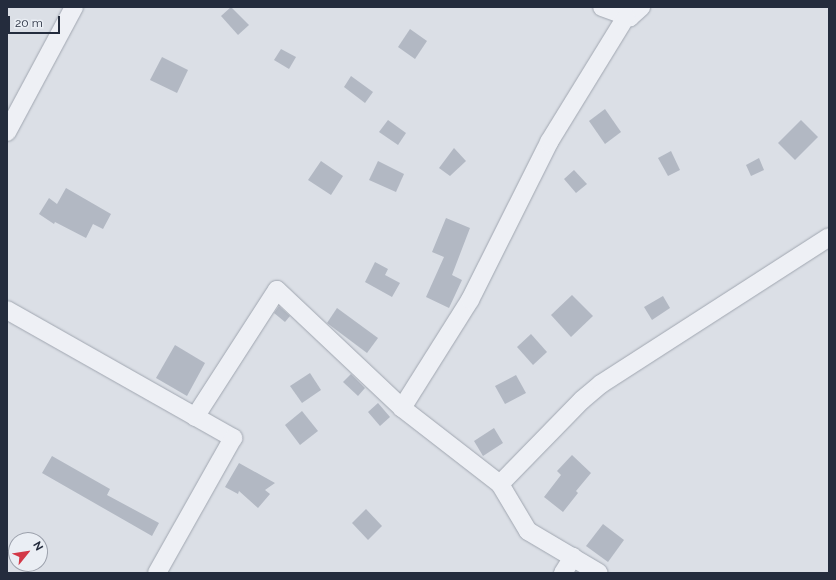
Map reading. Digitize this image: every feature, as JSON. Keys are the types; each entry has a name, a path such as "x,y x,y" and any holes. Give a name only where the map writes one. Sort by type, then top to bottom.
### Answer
{"street":[{"path":"7,132 74,7"},
{"path":"402,408 470,300 549,142 634,12 602,7"},
{"path":"500,484 582,400 601,384 829,237"},
{"path":"195,417 277,290 402,408 500,484 528,531 599,573"},
{"path":"7,310 232,438 157,573"},
{"path":"563,573 573,557"}],"building":[{"path":"231,7 249,25 238,35 221,16"},
{"path":"410,29 427,41 415,59 398,47"},
{"path":"281,49 296,57 289,69 274,60"},
{"path":"162,57 188,70 177,93 150,80"},
{"path":"351,76 373,92 365,103 344,87"},
{"path":"605,109 621,132 605,144 589,121"},
{"path":"388,120 406,133 398,145 379,132"},
{"path":"801,120 818,137 795,160 778,143"},
{"path":"454,148 466,161 450,176 439,168"},
{"path":"671,151 680,170 668,176 658,158"},
{"path":"759,158 764,170 751,176 746,165"},
{"path":"321,161 343,176 331,195 308,180"},
{"path":"378,161 404,174 396,192 369,180"},
{"path":"574,170 587,184 576,193 564,179"},
{"path":"66,188 111,214 103,229 93,224 86,238 55,222 54,224 39,214 49,198 57,204"},
{"path":"446,218 470,228 452,275 462,280 449,308 426,297 444,257 432,252"},
{"path":"375,262 388,269 385,275 400,283 392,297 365,282"},
{"path":"572,295 593,316 571,337 551,315"},
{"path":"663,296 670,308 652,320 644,307"},
{"path":"279,306 290,316 285,322 274,313"},
{"path":"337,308 378,338 367,353 327,323"},
{"path":"531,334 547,352 533,365 517,347"},
{"path":"175,345 205,363 187,396 156,378"},
{"path":"310,373 321,390 302,403 290,386"},
{"path":"351,374 365,388 358,396 343,382"},
{"path":"516,375 526,393 505,404 495,386"},
{"path":"378,403 390,417 380,426 368,412"},
{"path":"302,411 318,431 300,445 285,425"},
{"path":"494,428 503,443 483,456 474,441"},
{"path":"572,455 591,473 576,491 578,493 563,512 544,497 561,475 557,471"},
{"path":"52,456 110,489 107,495 159,523 152,536 42,473"},
{"path":"239,463 275,483 265,490 270,494 258,508 239,491 238,494 225,487"},
{"path":"366,509 382,526 368,540 352,523"},
{"path":"603,524 624,540 608,562 586,546"}]}
